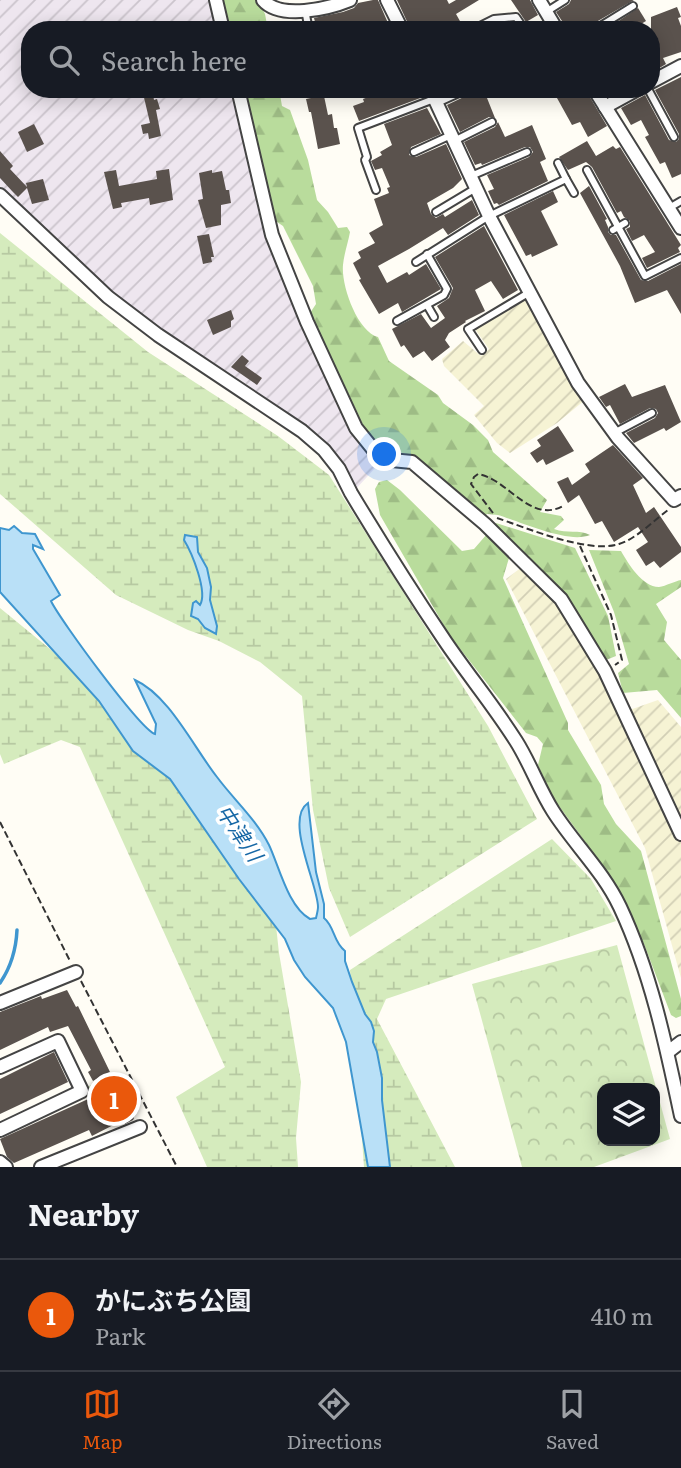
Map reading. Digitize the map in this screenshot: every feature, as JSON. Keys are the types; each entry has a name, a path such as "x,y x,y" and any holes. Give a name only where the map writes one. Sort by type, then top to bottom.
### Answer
{"street":[{"path":"215,0 221,21"},
{"path":"263,0 273,8 305,10 331,7 350,0"},
{"path":"387,0 398,21"},
{"path":"538,0 552,21"},
{"path":"660,77 681,66"},
{"path":"240,98 272,234 307,322 356,428 381,459 412,462 495,534 561,598 605,671 681,834"},
{"path":"434,98 489,216 578,383 614,433 678,501"},
{"path":"600,98 675,205 681,228"},
{"path":"605,107 622,98"},
{"path":"0,195 108,297 158,335 302,430 324,450 339,469 351,493 432,620 518,744 541,793 610,886 637,949 668,1052 681,1116"},
{"path":"0,1003 76,972"},
{"path":"0,1067 58,1041 82,1091 0,1130"},
{"path":"668,1052 681,1042"},
{"path":"41,1167 119,1131 140,1127"},
{"path":"0,1162 6,1167"}],"lane":[{"path":"546,12 565,0"},
{"path":"609,21 633,6"},
{"path":"305,10 307,21"},
{"path":"490,21 516,17 519,21"},
{"path":"376,190 376,181 358,128 432,98"},
{"path":"653,98 674,137"},
{"path":"414,152 492,122"},
{"path":"436,212 473,182 527,152"},
{"path":"518,156 522,165"},
{"path":"558,163 574,193"},
{"path":"587,170 588,180 619,227 643,278 681,258"},
{"path":"416,262 489,216 566,179"},
{"path":"397,321 444,295 447,289 427,254"},
{"path":"482,351 468,329 530,292"},
{"path":"427,305 434,317"},
{"path":"614,433 652,414"}],"path":[{"path":"564,506 554,511 546,511 516,498 489,476 478,474 471,484 493,511 492,518 579,544 619,544 678,501"},
{"path":"579,544 611,615 622,660 605,671"},
{"path":"0,822 177,1167"}],"shaded area":[{"path":"0,0 211,0 216,21 21,21 21,98 236,98 266,232 347,423 378,465 354,491 337,456 301,423 123,303 0,187"},
{"path":"527,297 585,400 557,423 510,453 497,443 474,415 484,406 444,366 442,359 463,341 481,356 489,349 475,329"},
{"path":"522,567 552,599 602,674 621,713 658,700 681,727 681,978 645,848 506,579"}],"green space":[{"path":"220,0 258,0 266,21 226,21"},
{"path":"244,98 281,98 282,106 290,110 308,160 317,200 338,228 347,227 350,232 343,274 352,306 363,326 378,337 389,361 438,395 443,403 473,425 488,440 493,452 547,500 540,512 561,516 564,520 554,529 590,535 570,537 498,515 487,514 484,517 413,456 382,447 366,431 310,313 316,304 313,286 283,226 274,220"},
{"path":"0,233 148,352 278,436 329,475 488,726 537,819 350,937 329,888 313,810 302,696 260,662 116,595 0,494"},
{"path":"387,480 462,551 474,549 487,534 509,558 503,578 568,723 568,730 601,785 604,804 616,824 641,851 681,999 681,1016 676,1018 671,1015 644,944 612,879 551,795 538,765 543,744 537,737 526,733 450,636 380,515 375,489 379,482"},
{"path":"496,523 575,548 608,616 616,656 606,660 493,526"},
{"path":"589,550 621,551 636,574 653,586 659,587 681,580 681,587 656,604 667,622 664,640 681,660 681,718 657,690 623,693 618,673 629,664 614,612"},
{"path":"0,608 76,674 99,701 133,751 170,779 270,871 279,953 301,1082 296,1138 298,1167 207,1167 176,1097 225,1067 80,747 61,740 4,764 0,754"},
{"path":"552,839 591,879 616,921 386,999 377,1019 455,1167 364,1167 350,970"},
{"path":"617,945 655,1083 597,1083 597,1146 651,1146 594,1167 522,1167 472,984"},
{"path":"115,1073 132,1104 107,1116 96,1091 90,1093 87,1087"},
{"path":"660,1102 670,1139 660,1143"}],"water":[{"name":"中津川","path":"14,526 22,533 35,534 43,549 33,545 33,549 60,595 51,601 101,673 134,714 155,734 156,724 135,680 159,697 217,777 258,827 269,845 290,896 310,919 316,918 317,897 304,853 299,823 302,811 308,803 324,918 345,951 345,961 352,982 374,1031 373,1042 382,1078 390,1167 368,1167 346,1042 333,1008 305,977 285,939 239,879 170,779 133,751 99,701 0,592 0,528 9,530"},
{"path":"185,535 197,537 198,552 207,568 216,634 191,616 193,603 196,601 200,605 202,591 195,563 184,540"}],"building":[{"path":"378,0 387,21 315,21 314,18 354,8 358,3"},
{"path":"397,0 447,0 449,4 456,0 479,0 456,14 460,21 407,21"},
{"path":"511,0 530,0 538,15 525,21"},
{"path":"571,0 634,0 598,21 562,21 556,12"},
{"path":"677,7 681,17 678,18 681,26 681,52 663,58 666,64 660,68 660,21 651,21 651,17"},
{"path":"638,8 646,21 618,21"},
{"path":"681,77 681,174 672,178 665,162 660,164 645,137 649,135 641,120 631,125 621,108 639,98 647,98 669,140 676,142 679,134 659,98 660,88"},
{"path":"144,98 157,99 160,109 156,110 161,136 149,139 148,133 143,134 141,125 150,123"},
{"path":"324,98 328,115 332,114 334,128 337,128 340,144 318,149 306,99"},
{"path":"420,98 359,121 353,106 364,102 363,99"},
{"path":"462,98 487,98 495,118 489,117 460,132 447,105"},
{"path":"557,98 590,98 607,126 588,137 580,122 572,125"},
{"path":"427,108 441,134 411,147 409,155 416,157 446,144 462,179 453,188 427,203 431,214 436,218 443,214 445,217 472,200 479,215 448,235 443,228 378,266 387,283 407,272 409,275 426,264 441,289 402,312 398,303 379,314 359,280 361,279 353,263 361,258 358,252 375,243 369,233 383,225 374,199 389,193 387,188 390,187 382,168 375,170 371,161 392,145 384,124"},
{"path":"498,122 505,137 532,125 546,159 540,162 548,181 499,205 494,204 488,191 494,189 487,175 529,157 533,152 530,147 525,147 482,165 475,165 464,142 495,127"},
{"path":"34,124 44,144 27,152 18,132"},
{"path":"587,141 596,156 613,146 616,149 620,147 681,245 678,248 680,252 647,268 642,258 655,252 644,235 632,241 626,229 630,227 630,221 621,211 617,213 592,167 586,162 568,170 559,157"},
{"path":"0,151 13,166 10,169 27,187 26,183 43,179 49,200 32,204 27,188 18,197 12,191 0,178"},
{"path":"169,169 173,200 150,205 149,198 121,203 122,207 113,209 104,172 116,170 119,186 157,179 156,171"},
{"path":"212,170 212,173 222,171 231,203 221,205 221,225 206,228 198,200 203,199 199,173"},
{"path":"589,186 607,219 608,232 616,235 641,280 648,281 681,264 681,314 667,290 635,303 620,266 580,193"},
{"path":"553,191 558,202 541,211 558,245 532,257 531,254 526,256 504,215"},
{"path":"484,226 518,290 503,299 491,281 475,290 485,311 449,333 445,340 450,347 432,361 424,351 413,358 404,345 401,347 392,329 421,314 431,328 445,318 437,306 449,298 453,288 435,257"},
{"path":"209,234 214,257 211,257 212,262 203,264 197,236"},
{"path":"231,310 234,319 231,321 231,327 213,335 207,320"},
{"path":"242,355 249,361 245,366 262,378 257,385 231,367"},
{"path":"625,384 632,397 665,385 681,422 634,443 626,433 655,418 658,413 656,409 650,408 620,424 610,405 606,407 599,397"},
{"path":"558,426 574,451 546,465 543,459 537,463 530,453 541,446 537,440"},
{"path":"613,445 643,478 633,485 646,513 654,507 681,547 681,552 660,568 654,561 646,566 636,550 648,542 638,527 614,542 602,521 595,524 579,495 568,503 557,482 568,477 572,485 590,472 585,464"},
{"path":"67,990 76,1007 78,1006 110,1072 93,1081 88,1072 91,1070 68,1026 50,1032 48,1027 0,1050 0,1012 41,996 42,999"},
{"path":"54,1052 68,1082 0,1114 0,1079"},
{"path":"97,1095 106,1118 120,1112 115,1101 121,1098 127,1108 129,1107 133,1120 125,1124 123,1120 92,1136 89,1130 14,1163 7,1157 0,1139"}],"waterway":[{"path":"0,983 12,958 17,930"}],"place":[{"name":"かにぶち公園","path":"114,1099"}]}
